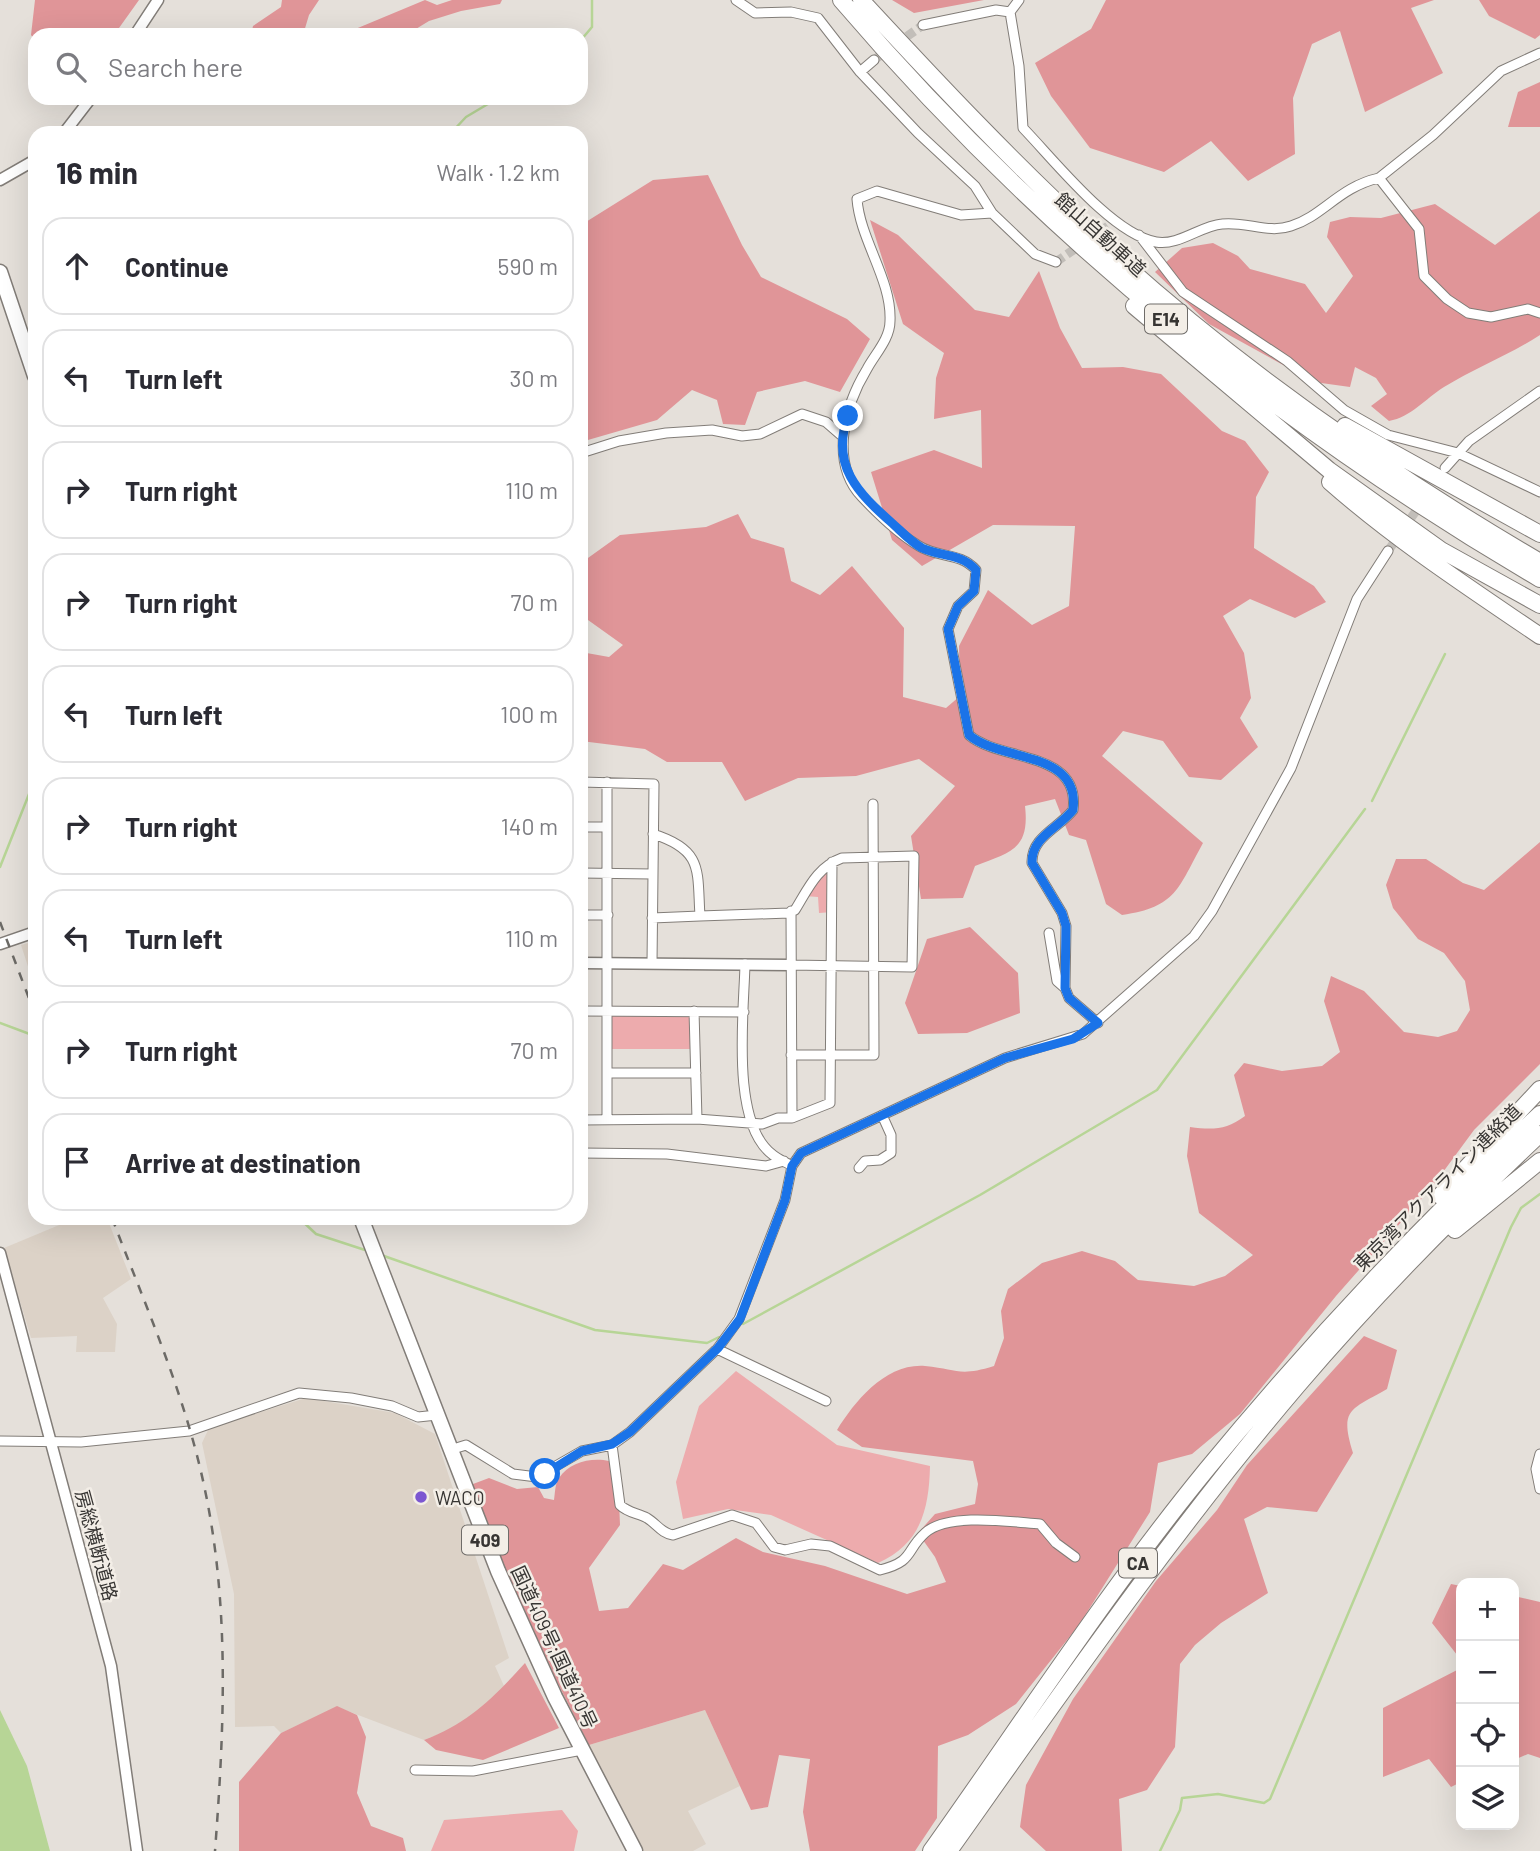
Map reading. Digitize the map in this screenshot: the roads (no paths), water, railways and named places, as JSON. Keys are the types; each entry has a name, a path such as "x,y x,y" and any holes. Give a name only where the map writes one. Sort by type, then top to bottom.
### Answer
{"highway":[{"name":"館山自動車道","path":"841,0 992,161 1126,286 1270,402 1433,515 1540,579"},
{"name":"館山自動車道","path":"861,0 961,108 1049,195 1146,283 1279,390 1418,488 1540,562"},
{"path":"992,161 1041,220 1165,334 1329,470 1441,550 1540,605"},
{"path":"0,272 28,355"},
{"path":"1279,390 1540,534"},
{"path":"1241,396 1376,522 1540,636"},
{"path":"1296,1377 1362,1277 1540,1089"},
{"name":"東京湾アクアライン連絡道","path":"1369,1295 1540,1114"},
{"name":"東京湾アクアライン連絡道","path":"1369,1295 1540,1134"},
{"path":"1296,1377 1489,1199 1540,1161"},
{"name":"国道409号;国道410号","path":"364,1225 498,1571 582,1750 635,1851"},
{"name":"CA","path":"931,1851 1206,1471 1296,1377 1369,1295"},
{"name":"CA","path":"949,1851 1159,1559 1296,1377"}],"street":[{"path":"140,28 158,0"},
{"path":"736,0 755,13 791,12 817,18 860,72 918,133 975,186 992,213 1035,254 1056,262"},
{"path":"1019,0 1010,12 1023,128 1109,223 1156,242 1178,240 1222,224 1275,230 1293,226 1336,195 1363,181 1379,178 1433,135 1501,71 1540,53"},
{"path":"923,24 996,10 1010,12"},
{"path":"860,72 874,60"},
{"path":"69,126 86,105"},
{"path":"0,180 28,164"},
{"path":"1379,178 1419,229 1424,276 1447,299 1468,313 1492,317 1528,309 1540,313"},
{"path":"992,213 961,215 877,191 856,199 858,215 891,320 889,331 862,378 841,435 850,479 861,496 920,547 962,558 976,570 974,591 958,606 948,629 969,735 992,750 1051,765 1063,776 1073,792 1073,810 1038,841 1032,855 1037,874 1062,913 1066,926 1065,988 1069,998 1098,1023"},
{"path":"1138,233 1183,292 1287,361 1344,410 1388,435 1458,453 1540,492"},
{"path":"1445,468 1469,441 1540,391"},
{"path":"588,451 619,441 666,433 712,430 742,436 760,434 802,414 826,422 841,435"},
{"path":"588,1153 667,1154 766,1166 788,1163 809,1147 1005,1058 1083,1034 1098,1023 1194,936 1212,911 1291,768 1357,599 1388,551"},
{"path":"588,782 654,784 652,963"},
{"path":"607,782 607,1119"},
{"path":"792,1055 874,1055 873,804"},
{"path":"588,827 607,827"},
{"path":"653,834 675,841 697,866 700,916"},
{"path":"588,963 652,963 791,965 833,965 912,967 914,856 842,858 832,862 821,869 792,911 791,965 792,1118"},
{"path":"588,1120 697,1119 751,1121 762,1125 778,1118 792,1118 830,1103 832,862"},
{"path":"588,873 652,874"},
{"path":"652,918 792,911"},
{"path":"588,915 608,915"},
{"path":"1049,933 1056,981 1065,988"},
{"path":"0,944 28,934"},
{"path":"745,964 742,1087 751,1121 771,1154 788,1163"},
{"path":"588,1011 744,1012"},
{"path":"694,1011 697,1119"},
{"path":"608,1073 696,1073"},
{"path":"859,1168 866,1160 880,1160 891,1153 891,1135 882,1115"},
{"path":"450,1450 466,1445 502,1469 526,1478 545,1474 582,1451 612,1444 630,1432 717,1349 740,1319 785,1200 788,1163"},
{"name":"房総横断道路","path":"0,1253 111,1666 137,1851"},
{"path":"717,1349 826,1401"},
{"path":"0,1441 81,1442 189,1431 299,1393 351,1398 392,1406 418,1417 437,1415"},
{"path":"612,1444 618,1470 620,1504 625,1510 645,1517 666,1534 673,1535 732,1515 756,1523 774,1547 785,1550 811,1544 830,1546 880,1570 895,1566 906,1558 926,1532 946,1525 984,1518 1040,1524 1056,1543 1075,1557"},
{"path":"1540,1454 1536,1481 1540,1489"},
{"path":"415,1769 473,1771 582,1750"}],"waterway":[{"path":"588,32 592,27 592,0"},
{"path":"458,126 466,117 486,105"},
{"path":"1372,801 1445,654"},
{"path":"0,867 28,797"},
{"path":"743,1324 980,1195 1157,1090 1365,809"},
{"path":"0,1023 28,1033"},
{"path":"1160,1851 1180,1810 1182,1798 1218,1794 1264,1803 1270,1799 1511,1227 1521,1208 1540,1194"},
{"path":"306,1225 316,1234 365,1250"},
{"path":"384,1256 595,1330 707,1343 719,1337"}],"tunnel":[{"path":"874,60 923,25"},
{"path":"1056,262 1108,226"},
{"path":"1388,551 1441,475"}],"railway":[{"path":"0,922 28,996"},
{"path":"115,1225 164,1352 187,1421 205,1490 213,1535 222,1625 223,1670 215,1851"}],"place":[{"name":"WACO","path":"421,1497"}]}
